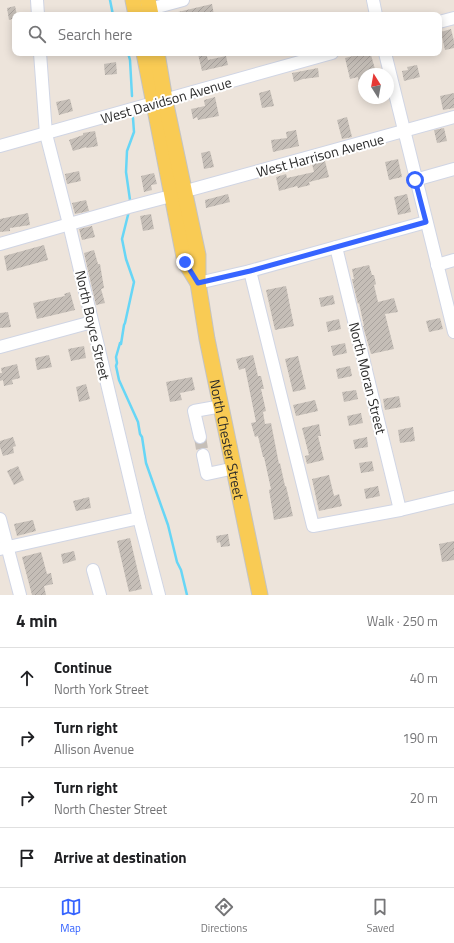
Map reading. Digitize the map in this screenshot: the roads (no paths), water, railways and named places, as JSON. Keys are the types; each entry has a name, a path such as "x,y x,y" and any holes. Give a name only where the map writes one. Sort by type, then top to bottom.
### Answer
{"main road":[{"path":"133,0 146,10"},
{"name":"North Chester Street","path":"145,56 160,101 186,191 198,256 198,283 207,339 235,468 260,595"},
{"name":"North Chester Street","path":"157,56 160,101 171,196 185,262 198,283"}],"street":[{"path":"37,0 38,12"},
{"path":"146,10 183,0"},
{"path":"373,0 375,12"},
{"path":"442,21 454,18"},
{"name":"North Boyce Street","path":"40,56 46,134 70,224 139,518 159,595"},
{"name":"West Davidson Avenue","path":"0,146 321,56"},
{"path":"386,56 415,180 437,265 452,314 454,332"},
{"name":"West Harrison Avenue","path":"186,191 454,117"},
{"path":"415,180 454,169"},
{"path":"0,244 171,196"},
{"path":"198,283 250,271 426,222"},
{"name":"North Moran Street","path":"336,247 400,510"},
{"path":"437,265 454,260"},
{"path":"250,271 312,526 400,510 454,497"},
{"path":"0,347 92,322"},
{"path":"200,437 194,411 222,406"},
{"path":"203,455 207,474 235,468"},
{"path":"4,548 139,518"},
{"path":"0,519 4,548 20,595"},
{"path":"93,570 100,595"}],"waterway":[{"path":"110,0 112,12"},
{"path":"129,56 132,96"},
{"path":"130,200 126,172 127,151 134,132 133,118"},
{"path":"129,211 122,239 126,259 134,282 121,344 120,343 116,357 116,366 119,380 138,422 146,463 168,525 187,595"}],"tunnel":[{"path":"200,437 203,455"}]}
